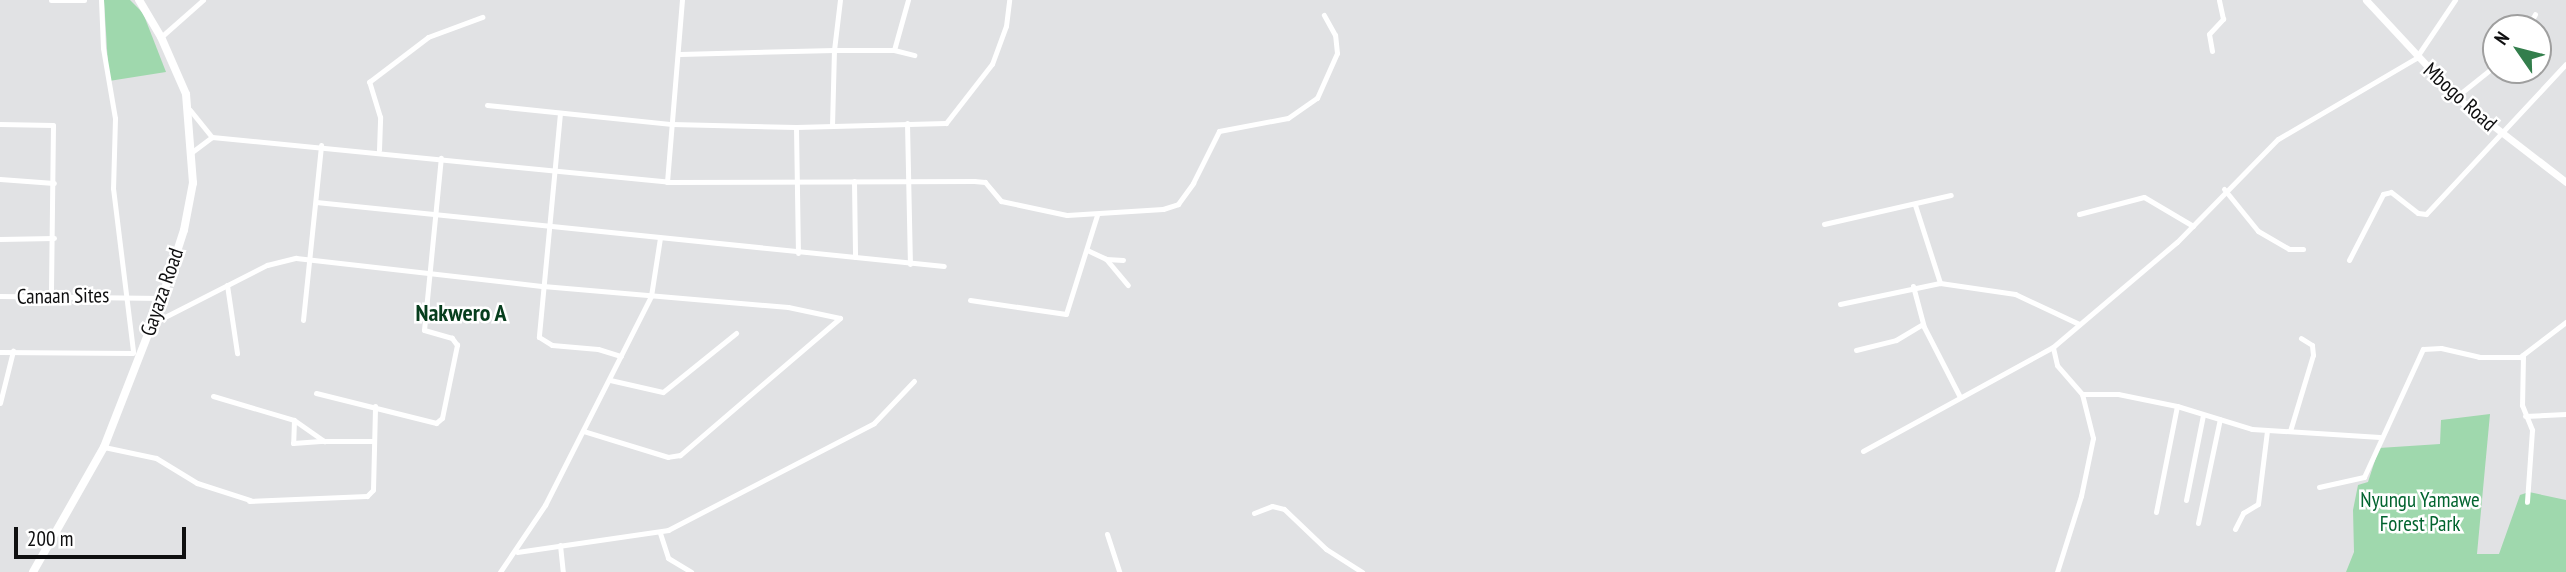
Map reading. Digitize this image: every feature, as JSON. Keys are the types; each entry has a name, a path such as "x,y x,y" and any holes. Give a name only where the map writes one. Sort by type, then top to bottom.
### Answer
{"main road":[{"name":"Gayaza Road","path":"33,572 104,447 135,356 153,323 162,298 184,230 193,183 190,110 161,37 139,0"},
{"name":"Mbogo Road","path":"2366,0 2416,58 2456,97 2566,182"}],"street":[{"path":"51,0 84,0"},
{"path":"0,352 135,356 113,188 115,118 103,48 101,0"},
{"path":"161,37 203,0"},
{"path":"667,183 680,54 682,0"},
{"path":"832,126 834,50 839,0"},
{"path":"894,50 908,0"},
{"path":"487,105 673,124 796,127 907,123 952,118 992,64 1006,26 1009,0"},
{"path":"2212,51 2210,34 2223,19 2219,0"},
{"path":"1863,452 2053,347 2193,226 2224,189 2291,128 2416,58 2455,0"},
{"path":"192,152 212,137 379,150 667,183 985,182 995,197 1007,203 1067,215 1097,215 1174,206 1193,183 1219,131 1288,118 1317,98 1337,53 1335,35 1324,15"},
{"path":"379,150 380,117 369,82 428,37 482,17"},
{"path":"680,54 894,50 914,55"},
{"path":"2349,260 2383,194 2390,192 2418,213 2426,214 2566,64"},
{"path":"2456,97 2482,76"},
{"path":"190,110 212,137"},
{"path":"560,113 548,226 541,341 621,356"},
{"path":"907,123 911,264"},
{"path":"0,124 53,125 54,237 51,297"},
{"path":"796,127 798,253"},
{"path":"303,320 321,145"},
{"path":"316,393 436,423 442,418 457,345 452,338 424,330 441,158"},
{"path":"0,179 54,183"},
{"path":"854,181 855,257"},
{"path":"2224,189 2258,231 2289,248 2303,248"},
{"path":"1824,224 1951,195"},
{"path":"2079,214 2144,197 2193,226"},
{"path":"316,202 944,266"},
{"path":"1915,205 1940,283"},
{"path":"970,300 1066,314 1097,215"},
{"path":"0,239 54,237"},
{"path":"500,572 517,552 610,380 651,296 660,238"},
{"path":"1087,250 1106,259 1123,260"},
{"path":"153,323 267,265 296,258 431,275 788,307 840,319 680,454 668,457 583,431"},
{"path":"1106,259 1128,285"},
{"path":"1840,304 1913,286 1940,283 2015,295 2079,324"},
{"path":"227,285 237,353"},
{"path":"1913,286 1923,324 1960,397"},
{"name":"Canaan Sites","path":"0,296 125,295 162,298"},
{"path":"2319,487 2362,480 2380,437 2425,348 2479,357 2523,355 2566,322"},
{"path":"1856,350 1896,341 1923,324"},
{"path":"610,380 663,392 736,333"},
{"path":"2290,431 2313,355 2312,345 2301,338"},
{"path":"2053,347 2057,365 2082,394 2091,425 2091,453 2057,572"},
{"path":"0,402 6,393 13,351"},
{"path":"2523,355 2525,416 2532,430 2527,502"},
{"path":"517,552 660,533 874,423 914,381"},
{"path":"2082,394 2118,394 2178,406 2267,431 2380,437"},
{"path":"214,396 293,420 324,441"},
{"path":"104,447 156,458 197,483 250,500 367,496 373,489 372,441 375,406"},
{"path":"2156,512 2178,406"},
{"path":"2525,416 2566,414"},
{"path":"2186,500 2203,415"},
{"path":"2198,523 2220,419"},
{"path":"293,420 293,443 372,441"},
{"path":"2235,529 2243,513 2258,504 2267,431"},
{"path":"1254,513 1272,506 1284,509 1326,549 1362,572"},
{"path":"660,533 668,558 691,572"},
{"path":"1107,534 1119,572"},
{"path":"561,545 563,572"}],"green space":[{"path":"104,0 130,0 143,13 166,72 109,81"},
{"name":"Nyungu Yamawe Forest Park","path":"2490,414 2477,554 2499,554 2520,495 2529,492 2566,500 2566,572 2346,572 2354,552 2353,510 2358,485 2368,482 2379,448 2440,444 2441,420"}],"district":[{"name":"Nakwero A","path":"461,313"}]}
